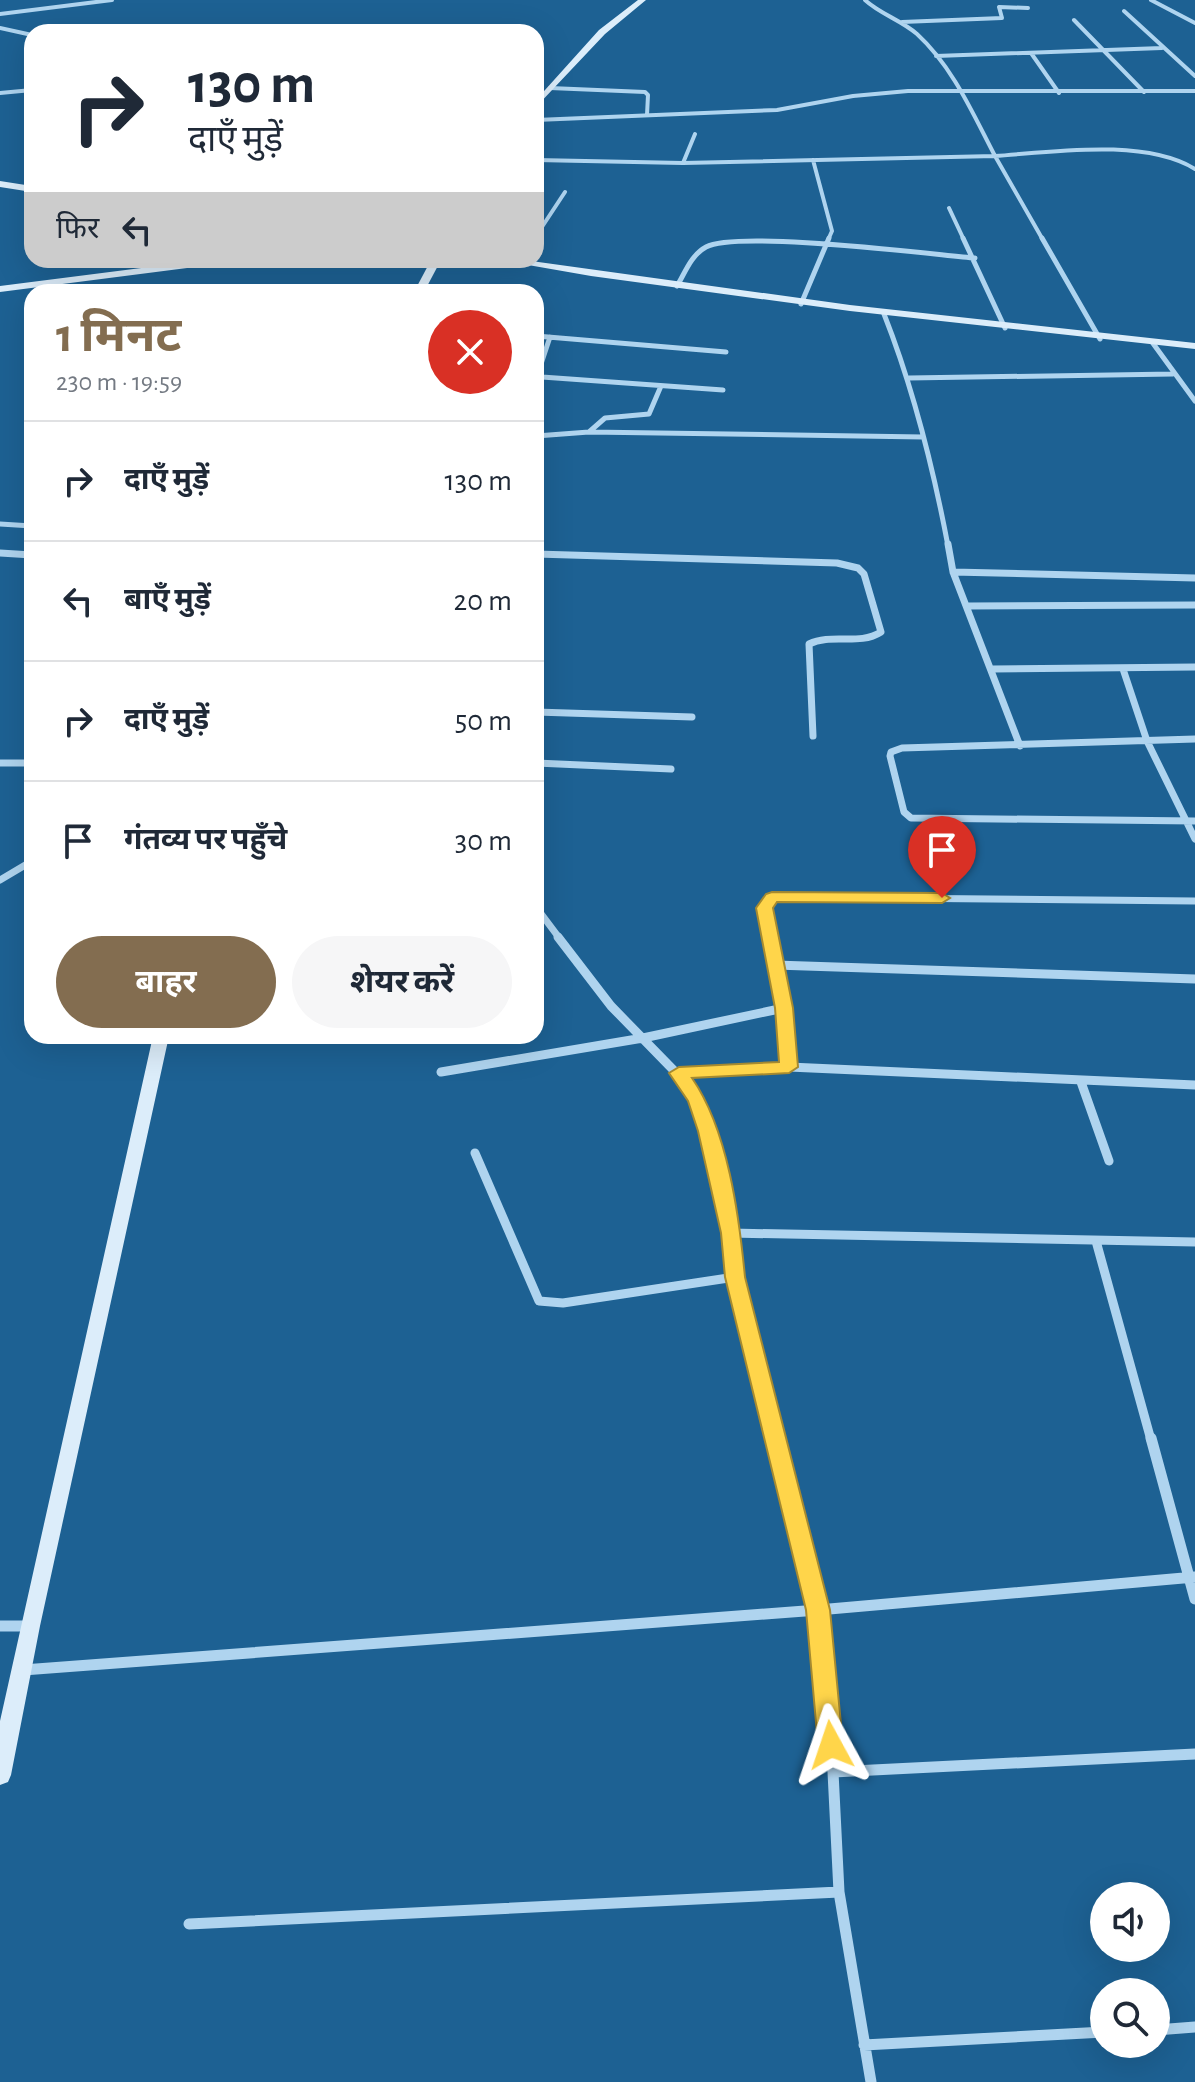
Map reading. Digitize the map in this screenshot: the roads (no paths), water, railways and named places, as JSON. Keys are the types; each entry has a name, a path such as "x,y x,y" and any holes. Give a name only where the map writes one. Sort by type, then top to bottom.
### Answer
{"street":[{"path":"0,14 112,0"},
{"path":"544,95 602,32 642,0"},
{"path":"865,0 874,9 902,22 936,56 1100,339"},
{"path":"1151,0 1195,23"},
{"path":"902,22 1002,18 999,7 1028,8"},
{"path":"1124,11 1195,76"},
{"path":"1074,20 1144,92"},
{"path":"0,28 24,33"},
{"path":"936,56 1162,48"},
{"path":"1031,53 1059,93"},
{"path":"550,88 645,92 648,95 647,115"},
{"path":"0,93 24,91"},
{"path":"544,120 777,110 879,93 1195,91"},
{"path":"683,163 695,134"},
{"path":"544,160 683,163 1145,151 1188,161 1195,169"},
{"path":"801,304 829,245 832,231 829,210 813,160"},
{"path":"0,184 24,188"},
{"path":"544,224 565,192"},
{"path":"949,208 975,258 1005,328"},
{"path":"677,286 699,249 708,243 747,240 975,258"},
{"path":"544,265 801,304 1100,339 1195,346"},
{"path":"39,284 164,268"},
{"path":"0,289 24,286"},
{"path":"884,314 909,378 936,483 953,572 1020,746"},
{"path":"544,337 726,352"},
{"path":"544,355 550,337"},
{"path":"1152,342 1195,401"},
{"path":"909,378 1173,374"},
{"path":"544,377 723,390"},
{"path":"589,432 605,418 649,414 661,386"},
{"path":"544,435 589,432 923,437"},
{"path":"0,524 24,526"},
{"path":"0,553 24,554"},
{"path":"544,554 837,563 858,568 864,574 881,632 871,637 824,638 809,644 813,736"},
{"path":"953,572 1195,578"},
{"path":"967,606 1195,605"},
{"path":"992,669 1195,667"},
{"path":"1123,669 1147,741 1191,821 1195,839"},
{"path":"544,712 692,717"},
{"path":"1191,821 918,819 906,816 890,756 891,752 902,748 1195,739"},
{"path":"0,763 24,763"},
{"path":"544,763 671,769"},
{"path":"0,880 24,866"},
{"path":"789,1067 784,1008 764,908 772,897 1195,901"},
{"path":"544,918 611,1006 679,1073 697,1101 708,1131 731,1233 735,1277 818,1610 833,1772 839,1892 871,2082"},
{"path":"775,965 1195,979"},
{"path":"441,1072 643,1038 784,1008"},
{"path":"0,1775 159,1044"},
{"path":"679,1073 789,1067 1195,1085"},
{"path":"1081,1082 1109,1161"},
{"path":"475,1153 539,1301 563,1303 735,1277"},
{"path":"731,1233 1195,1242"},
{"path":"1096,1241 1195,1599"},
{"path":"22,1670 818,1610 1191,1577"},
{"path":"0,1626 30,1626"},
{"path":"833,1772 1195,1754"},
{"path":"189,1924 839,1892"},
{"path":"1170,2029 1195,2027"},
{"path":"864,2045 1090,2033"}]}
